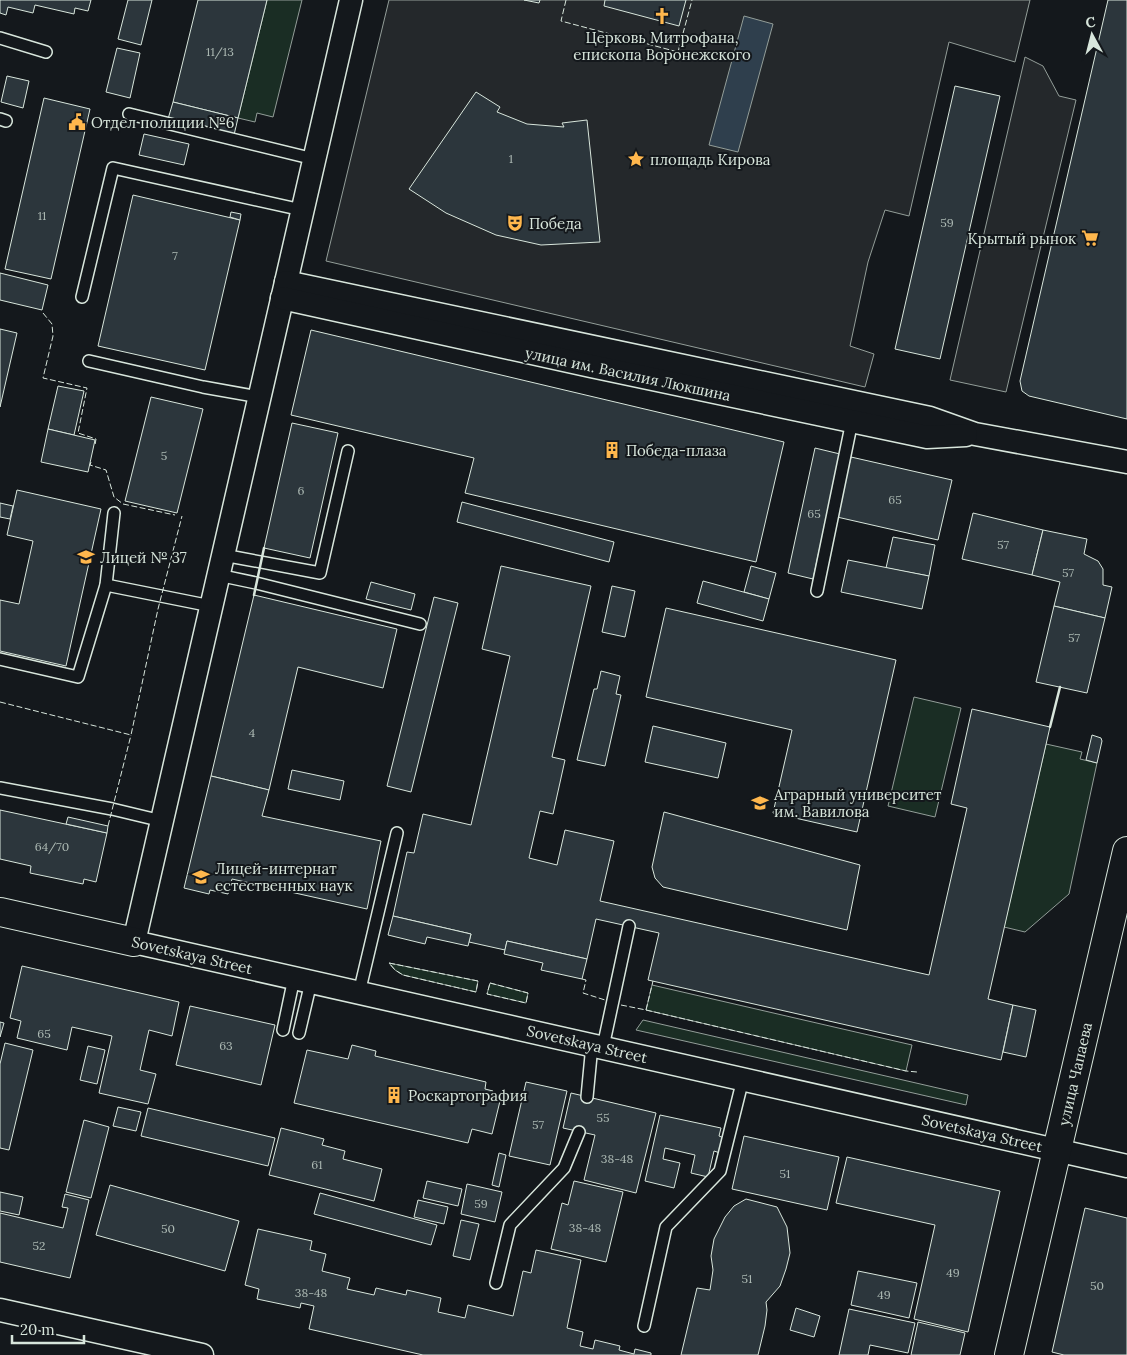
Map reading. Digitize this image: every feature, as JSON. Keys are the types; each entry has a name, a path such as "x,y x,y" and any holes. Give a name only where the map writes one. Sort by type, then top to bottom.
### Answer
{"street":[{"path":"134,942 350,0"},
{"name":"улица им. Василия Люкшина","path":"284,290 591,366 928,437 975,434"},
{"name":"улица им. Василия Люкшина","path":"284,290 930,418 975,434 1127,462"},
{"name":"улица Чапаева","path":"1009,1355 1127,851"},
{"name":"Sovetskaya Street","path":"0,912 1127,1166"},
{"path":"0,1310 202,1355"}],"lane":[{"path":"0,38 46,52"},
{"path":"129,114 314,159"},
{"path":"82,297 113,168 302,210"},
{"path":"89,360 203,387 259,397"},
{"path":"817,590 852,421"},
{"path":"221,565 320,573 348,452"},
{"path":"0,659 78,677 106,585 114,512"},
{"path":"221,565 256,583 420,624"},
{"path":"106,585 211,606"},
{"path":"0,788 112,809 162,821"},
{"path":"359,993 396,833"},
{"path":"587,1097 629,926"},
{"path":"283,1030 302,980"},
{"path":"299,1033 302,980"},
{"path":"644,1326 666,1227 720,1171 743,1079"},
{"path":"496,1283 510,1225 564,1168 579,1132"}],"green space":[{"path":"267,0 302,0 273,117 257,113 255,122 238,118"},
{"path":"914,697 961,708 935,817 888,806"},
{"path":"1046,744 1082,752 1080,759 1097,763 1069,894 1025,932 1004,927"},
{"path":"389,963 478,981 476,992 403,975"},
{"path":"490,983 528,993 526,1003 487,994"},
{"path":"652,985 912,1045 906,1071 646,1010"},
{"path":"643,1020 968,1095 966,1105 636,1030"}],"shaded area":[{"name":"площадь Кирова","path":"389,0 1030,0 1015,62 949,42 909,216 885,210 868,262 850,346 874,354 865,387 326,261"},
{"path":"1025,57 1043,66 1059,96 1076,100 1006,392 950,380"}],"water":[{"path":"744,16 773,24 738,152 709,145"}],"building":[{"path":"0,0 91,0 88,11 75,8 74,14 35,5 33,13 8,7 6,15 0,13"},
{"path":"128,0 152,0 141,45 118,39"},
{"path":"198,0 267,0 238,118 173,102"},
{"path":"524,0 540,0 539,3"},
{"name":"Церковь Митрофана, епископа Воронежского","path":"605,0 686,0 679,26 604,6"},
{"name":"Крытый рынок","path":"1108,0 1127,0 1127,419 1029,396 1022,391 1020,381"},
{"path":"117,48 140,53 130,98 106,92"},
{"path":"7,76 29,81 23,108 1,102"},
{"path":"955,86 1000,96 940,359 895,349"},
{"name":"Победа","path":"476,92 500,107 497,112 527,124 564,127 562,123 587,120 600,242 541,245 496,235 446,213 409,189"},
{"path":"44,98 90,109 51,279 5,269"},
{"path":"173,102 238,118 234,135 168,119"},
{"path":"144,134 189,144 184,165 139,155"},
{"path":"133,195 240,220 205,370 98,346"},
{"path":"231,212 241,214 240,220 230,217"},
{"path":"0,273 48,285 42,310 0,300"},
{"path":"0,329 17,333 0,407"},
{"name":"Победа-плаза","path":"311,330 784,442 756,562 465,493 474,458 291,415"},
{"path":"58,386 84,391 74,435 48,429"},
{"path":"151,397 203,409 177,513 125,501"},
{"path":"292,423 338,433 310,558 264,548"},
{"path":"48,429 95,440 88,472 41,462"},
{"path":"815,448 840,454 813,579 788,573"},
{"path":"851,457 952,480 938,540 837,517"},
{"path":"17,490 101,509 66,666 0,651 0,600 19,604 33,541 7,535"},
{"path":"462,502 614,542 609,562 457,522"},
{"path":"0,503 13,506 10,519 0,517"},
{"path":"973,513 1043,530 1032,575 962,559"},
{"path":"1043,530 1087,539 1084,554 1098,561 1103,569 1103,585 1112,587 1105,618 1054,606 1060,582 1032,575"},
{"path":"893,537 935,545 929,576 886,568"},
{"path":"848,560 929,576 922,609 841,592"},
{"path":"501,566 591,586 552,757 565,760 553,814 540,811 529,858 557,865 565,830 614,841 600,901 929,975 967,808 951,804 972,709 1050,727 988,999 1013,1005 1001,1060 648,980 659,933 596,919 587,959 507,941 505,950 469,942 471,934 393,916 407,852 414,853 423,814 471,825 510,656 482,649"},
{"path":"751,566 776,573 769,599 744,592"},
{"path":"703,581 769,599 763,621 697,603"},
{"path":"371,582 415,594 411,610 366,599"},
{"path":"612,586 635,591 625,637 602,632"},
{"path":"254,595 397,629 383,688 298,667 269,790 211,776"},
{"path":"434,597 458,603 411,792 387,786"},
{"path":"1054,606 1105,618 1087,693 1036,682"},
{"path":"666,608 896,660 857,832 773,813 792,730 646,697"},
{"path":"601,671 620,676 616,694 621,695 605,766 577,760 594,689 597,689"},
{"path":"653,726 726,743 718,778 645,762"},
{"path":"1092,735 1101,738 1102,741 1097,763 1086,760"},
{"path":"292,770 344,781 340,800 288,789"},
{"path":"211,776 269,790 262,816 381,841 367,909 232,879 228,894 210,890 209,894 184,888"},
{"path":"0,810 107,833 96,882 84,879 83,884 30,873 31,866 0,859"},
{"path":"664,812 860,865 847,930 663,887 655,878 652,867"},
{"path":"68,817 108,826 107,833 66,824"},
{"path":"393,916 471,934 468,946 427,937 425,944 388,935"},
{"path":"507,941 587,959 582,979 541,970 543,963 504,954"},
{"path":"22,966 179,1002 172,1036 149,1030 140,1070 156,1074 148,1104 99,1093 112,1036 72,1027 67,1050 17,1038 21,1021 10,1018"},
{"path":"1013,1005 1036,1010 1026,1057 1003,1052"},
{"path":"190,1006 275,1025 261,1085 176,1065"},
{"path":"0,1022 4,1023 0,1037"},
{"path":"5,1043 33,1050 9,1150 0,1148 0,1064"},
{"name":"Роскартография","path":"352,1045 376,1051 375,1056 486,1082 485,1089 493,1091 491,1099 500,1101 492,1134 472,1129 468,1143 294,1103 307,1050 348,1059"},
{"path":"88,1046 105,1050 97,1084 80,1080"},
{"path":"526,1082 567,1091 550,1165 509,1156"},
{"path":"571,1093 656,1113 636,1193 584,1180 595,1135 563,1128"},
{"path":"118,1107 141,1112 136,1131 113,1126"},
{"path":"148,1108 275,1138 268,1166 141,1136"},
{"path":"660,1115 721,1128 719,1136 724,1138 720,1153 714,1151 708,1177 691,1173 695,1155 665,1148 663,1159 680,1163 674,1188 645,1181"},
{"path":"84,1120 109,1127 91,1198 66,1192"},
{"path":"281,1128 324,1139 322,1145 345,1151 343,1159 382,1169 374,1201 269,1175"},
{"path":"744,1136 839,1157 827,1210 732,1189"},
{"path":"499,1153 506,1155 499,1187 492,1185"},
{"path":"847,1157 1000,1191 968,1332 914,1319 935,1225 836,1203"},
{"path":"427,1181 462,1189 458,1206 423,1198"},
{"path":"574,1181 623,1192 606,1262 551,1249 562,1203 568,1205"},
{"path":"467,1184 502,1192 495,1222 461,1214"},
{"path":"110,1185 239,1221 225,1271 96,1235"},
{"path":"0,1192 23,1197 19,1215 0,1211"},
{"path":"320,1193 437,1225 431,1245 314,1214"},
{"path":"65,1194 89,1200 70,1278 0,1262 0,1213 63,1228 68,1208 62,1207"},
{"path":"746,1199 777,1207 787,1227 790,1253 780,1286 766,1302 765,1326 758,1355 681,1355 697,1288 710,1290 713,1270 711,1256 714,1239 725,1217 734,1206"},
{"path":"418,1200 448,1207 444,1224 414,1217"},
{"path":"1085,1208 1127,1218 1127,1355 1064,1355 1052,1352"},
{"path":"461,1220 479,1224 470,1260 453,1256"},
{"path":"258,1229 312,1241 310,1250 326,1254 322,1271 350,1278 347,1289 374,1295 376,1288 406,1295 407,1290 441,1298 438,1312 465,1318 468,1305 513,1316 523,1271 531,1273 536,1250 581,1260 567,1328 583,1332 580,1346 593,1349 595,1340 620,1346 619,1350 634,1354 635,1349 651,1353 651,1355 423,1355 309,1329 314,1306 301,1303 300,1308 257,1299 259,1289 245,1285"},
{"path":"858,1271 917,1283 909,1318 851,1305"},
{"path":"796,1308 820,1316 814,1337 790,1330"},
{"path":"849,1309 915,1323 908,1353 870,1345 868,1355 839,1355"},
{"path":"918,1322 965,1333 960,1355 911,1355"}],"fence":[{"path":"566,0 561,21 678,52 692,0"},
{"path":"43,313 52,324 53,336 43,378 87,388 78,433 96,439 95,445"},
{"path":"91,462 90,465 106,470 114,497 123,504 175,515"},
{"path":"0,702 131,735 158,609 182,516"},
{"path":"108,826 131,735"},
{"path":"389,963 478,981 476,992 403,975 389,963"},
{"path":"582,979 586,980 583,993 605,1000"},
{"path":"621,1005 646,1010 653,981"},
{"path":"490,983 528,993 526,1003 487,994 490,983"},
{"path":"646,1010 917,1072"}],"wall":[{"path":"254,595 264,548"},
{"path":"1050,727 1060,687"}],"place":[{"name":"Церковь Митрофана, епископа Воронежского","path":"662,16"},
{"name":"Отдел полиции №6","path":"77,122"},
{"name":"площадь Кирова","path":"636,159"},
{"name":"Победа","path":"515,223"},
{"name":"Крытый рынок","path":"1090,238"},
{"name":"Победа-плаза","path":"612,450"},
{"name":"Лицей № 37","path":"86,557"},
{"name":"Аграрный университет им. Вавилова","path":"760,803"},
{"name":"Лицей-интернат естественных наук","path":"201,877"},
{"name":"Роскартография","path":"394,1095"}]}
